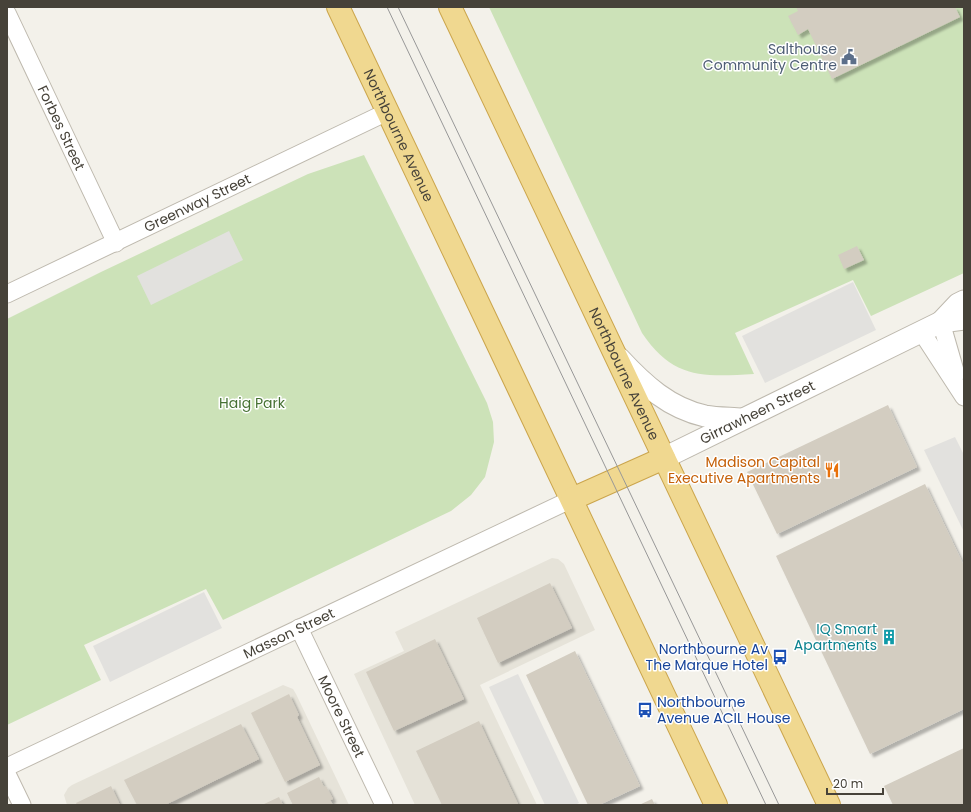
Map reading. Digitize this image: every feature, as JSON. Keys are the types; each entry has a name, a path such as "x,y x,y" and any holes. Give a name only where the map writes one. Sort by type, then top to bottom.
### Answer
{"highway":[{"name":"Northbourne Avenue","path":"338,7 716,805"},
{"name":"Northbourne Avenue","path":"450,7 829,805"},
{"name":"Girrawheen Street","path":"572,499 664,458"}],"street":[{"name":"Forbes Street","path":"7,13 116,243"},
{"name":"Greenway Street","path":"7,294 387,112"},
{"name":"Girrawheen Street","path":"941,322 958,304 964,301"},
{"name":"Girrawheen Street","path":"664,458 921,331 941,322 964,319"},
{"path":"941,322 962,392"},
{"path":"921,331 962,392"},
{"path":"615,353 657,394 683,410 706,416 744,419"},
{"name":"Masson Street","path":"7,767 572,499"},
{"name":"Moore Street","path":"298,628 384,805"},
{"path":"7,774 22,805"}],"shaded area":[{"path":"229,231 243,260 151,305 137,276"},
{"path":"853,282 876,330 765,383 742,336"},
{"path":"955,437 964,455 964,532 924,450"},
{"path":"552,558 558,559 564,564 595,630 480,685 537,805 415,805 354,674 404,651 395,632"},
{"path":"204,592 222,628 110,682 93,646"},
{"path":"518,674 579,803 575,805 545,805 489,687"},
{"path":"283,685 293,689 296,694 349,805 67,805 64,795 68,788 72,785"}],"green space":[{"path":"489,7 964,7 964,273 871,316 853,280 735,333 754,374 704,374 690,372 678,367 665,359 642,333"},
{"name":"Haig Park","path":"364,155 487,403 493,422 494,442 485,477 471,495 451,511 223,620 206,589 84,645 101,680 7,725 7,319 101,272 308,174"}],"building":[{"name":"Salthouse Community Centre","path":"796,7 955,7 960,17 832,79 808,29 798,35 788,16 798,11"},
{"path":"857,246 864,260 844,269 838,255"},
{"name":"Madison Capital Executive Apartments","path":"888,405 917,467 777,534 747,472"},
{"name":"IQ Smart Apartments","path":"925,484 964,566 964,709 870,754 776,556"},
{"path":"550,583 572,628 498,663 477,618"},
{"path":"435,639 464,699 394,731 366,672"},
{"path":"575,651 640,786 599,805 588,805 526,675"},
{"path":"289,694 299,715 297,717 320,765 285,782 251,713"},
{"path":"479,721 518,804 442,805 416,751"},
{"path":"241,724 259,759 165,805 137,805 124,780"},
{"path":"964,748 964,805 893,805 884,786"},
{"path":"319,777 333,799 330,800 333,805 293,805 287,793"},
{"path":"111,786 120,805 77,805 76,803"},
{"path":"279,797 283,805 262,805"},
{"path":"652,799 655,805 639,805"}],"tram line":[{"path":"387,7 766,805"},
{"path":"398,7 779,805"}],"place":[{"name":"Salthouse Community Centre","path":"849,57"},
{"name":"Madison Capital Executive Apartments","path":"832,470"},
{"name":"IQ Smart Apartments","path":"889,637"},
{"name":"Northbourne Av The Marque Hotel","path":"780,657"},
{"name":"Northbourne Avenue ACIL House","path":"645,710"}]}
